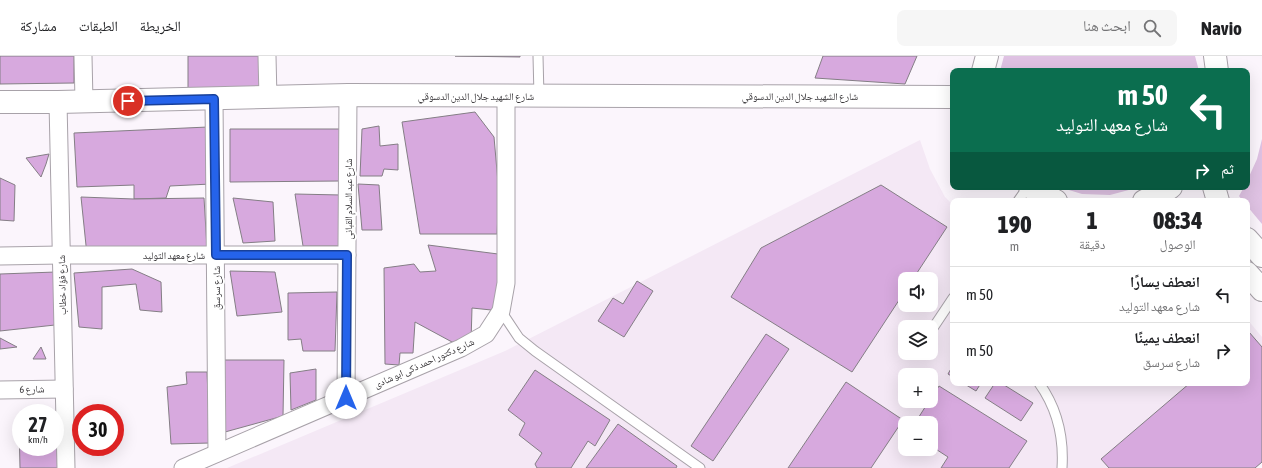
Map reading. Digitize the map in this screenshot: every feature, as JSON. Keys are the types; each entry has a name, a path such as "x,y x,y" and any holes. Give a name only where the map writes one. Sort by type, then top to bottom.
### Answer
{"main road":[{"path":"984,68 987,56"},
{"path":"1215,56 1217,68"},
{"name":"شارع الشهيد جلال الدين الدسوقي","path":"0,102 84,102 348,96 950,97"},
{"path":"1035,190 1050,198"},
{"path":"1150,198 1166,190"},
{"path":"1250,242 1262,256"},
{"path":"1250,276 1262,290"}],"street":[{"path":"83,56 84,102"},
{"path":"267,56 268,98"},
{"name":"شارع عبد السلام القبانى","path":"346,398 348,96"},
{"name":"شارع دكتور احمد ذكى ابو شادى","path":"183,468 461,348 486,334 501,311 506,283 506,96"},
{"name":"شارع سرسق","path":"214,99 217,453"},
{"name":"شارع فؤاد خطاب","path":"58,102 66,468"},
{"name":"شارع معهد التوليد","path":"0,256 347,255"},
{"name":"شارع 6","path":"0,390 64,389"}],"lane":[{"path":"538,56 539,96"},
{"path":"1020,198 1027,190"},
{"path":"938,320 950,302"},
{"path":"501,311 519,338 534,351 696,467"},
{"path":"1041,386 1047,394 1059,426 1063,454 1062,468"}],"shaded area":[{"path":"1004,56 1195,56 1198,68 1001,68"},
{"path":"1262,139 1262,224 1250,210 1250,198 1241,198 1239,196 1242,190 1250,190 1250,174 1257,159"},
{"path":"920,140 930,169 945,197 950,202 950,386 1250,386 1250,323 1262,337 1262,450 1239,468 227,468 505,351"},
{"path":"1069,190 1129,190 1110,195 1082,194"}],"building":[{"path":"0,56 74,56 74,83 0,84"},
{"path":"188,56 263,56 264,89 188,90"},
{"path":"455,56 520,56 520,57"},
{"path":"823,56 917,56 905,84 815,78"},
{"path":"475,112 494,137 499,194 497,234 420,234 402,122"},
{"path":"379,126 380,146 398,144 398,170 384,169 382,176 360,176 362,129"},
{"path":"208,127 211,184 170,186 166,198 134,199 134,185 77,187 74,133"},
{"path":"230,129 342,129 340,181 230,182"},
{"path":"49,154 46,164 41,177 26,158"},
{"path":"0,178 15,185 14,221 0,220"},
{"path":"358,184 379,185 382,230 362,230"},
{"path":"881,185 947,227 918,272 898,272 898,302 852,372 731,297 761,248"},
{"path":"295,194 341,195 342,246 303,246"},
{"path":"81,197 134,199 204,198 207,248 87,255"},
{"path":"233,198 273,202 275,241 243,243"},
{"path":"428,245 498,254 501,311 472,308 471,342 452,342 415,322 413,353 400,353 399,365 385,364 384,268 414,264 420,272 436,271"},
{"path":"132,269 161,282 162,312 140,310 136,284 102,287 102,329 79,327 74,273"},
{"path":"230,271 275,272 282,312 237,316"},
{"path":"56,272 55,325 0,331 0,274"},
{"path":"637,281 653,291 624,337 598,321 613,298 623,304"},
{"path":"337,292 335,351 303,351 301,339 288,340 288,293"},
{"path":"1250,333 1262,347 1262,462 1255,468 1109,468 1101,459 1186,386 1250,386"},
{"path":"766,334 789,349 713,461 691,446"},
{"path":"0,338 17,347 0,349"},
{"path":"41,347 46,359 33,359"},
{"path":"222,360 284,360 283,416 225,432"},
{"path":"316,369 316,400 291,410 290,373"},
{"path":"535,370 610,420 595,446 588,441 571,468 537,468 535,464 542,453 519,435 525,423 508,410"},
{"path":"186,372 207,372 210,443 171,444 167,387 187,384"},
{"path":"846,382 898,417 898,428 871,468 788,468"},
{"path":"939,386 1027,441 1009,468 941,468 948,457 938,451 938,416 919,416 925,408 938,408"},
{"path":"968,386 979,386 976,391"},
{"path":"993,386 1006,386 1033,403 1021,421 985,398"},
{"path":"618,424 677,466 676,468 586,468"},
{"path":"20,456 62,456 62,468 20,468"}],"route":[{"path":"128,101 214,99 216,255 347,255 346,398"}]}
